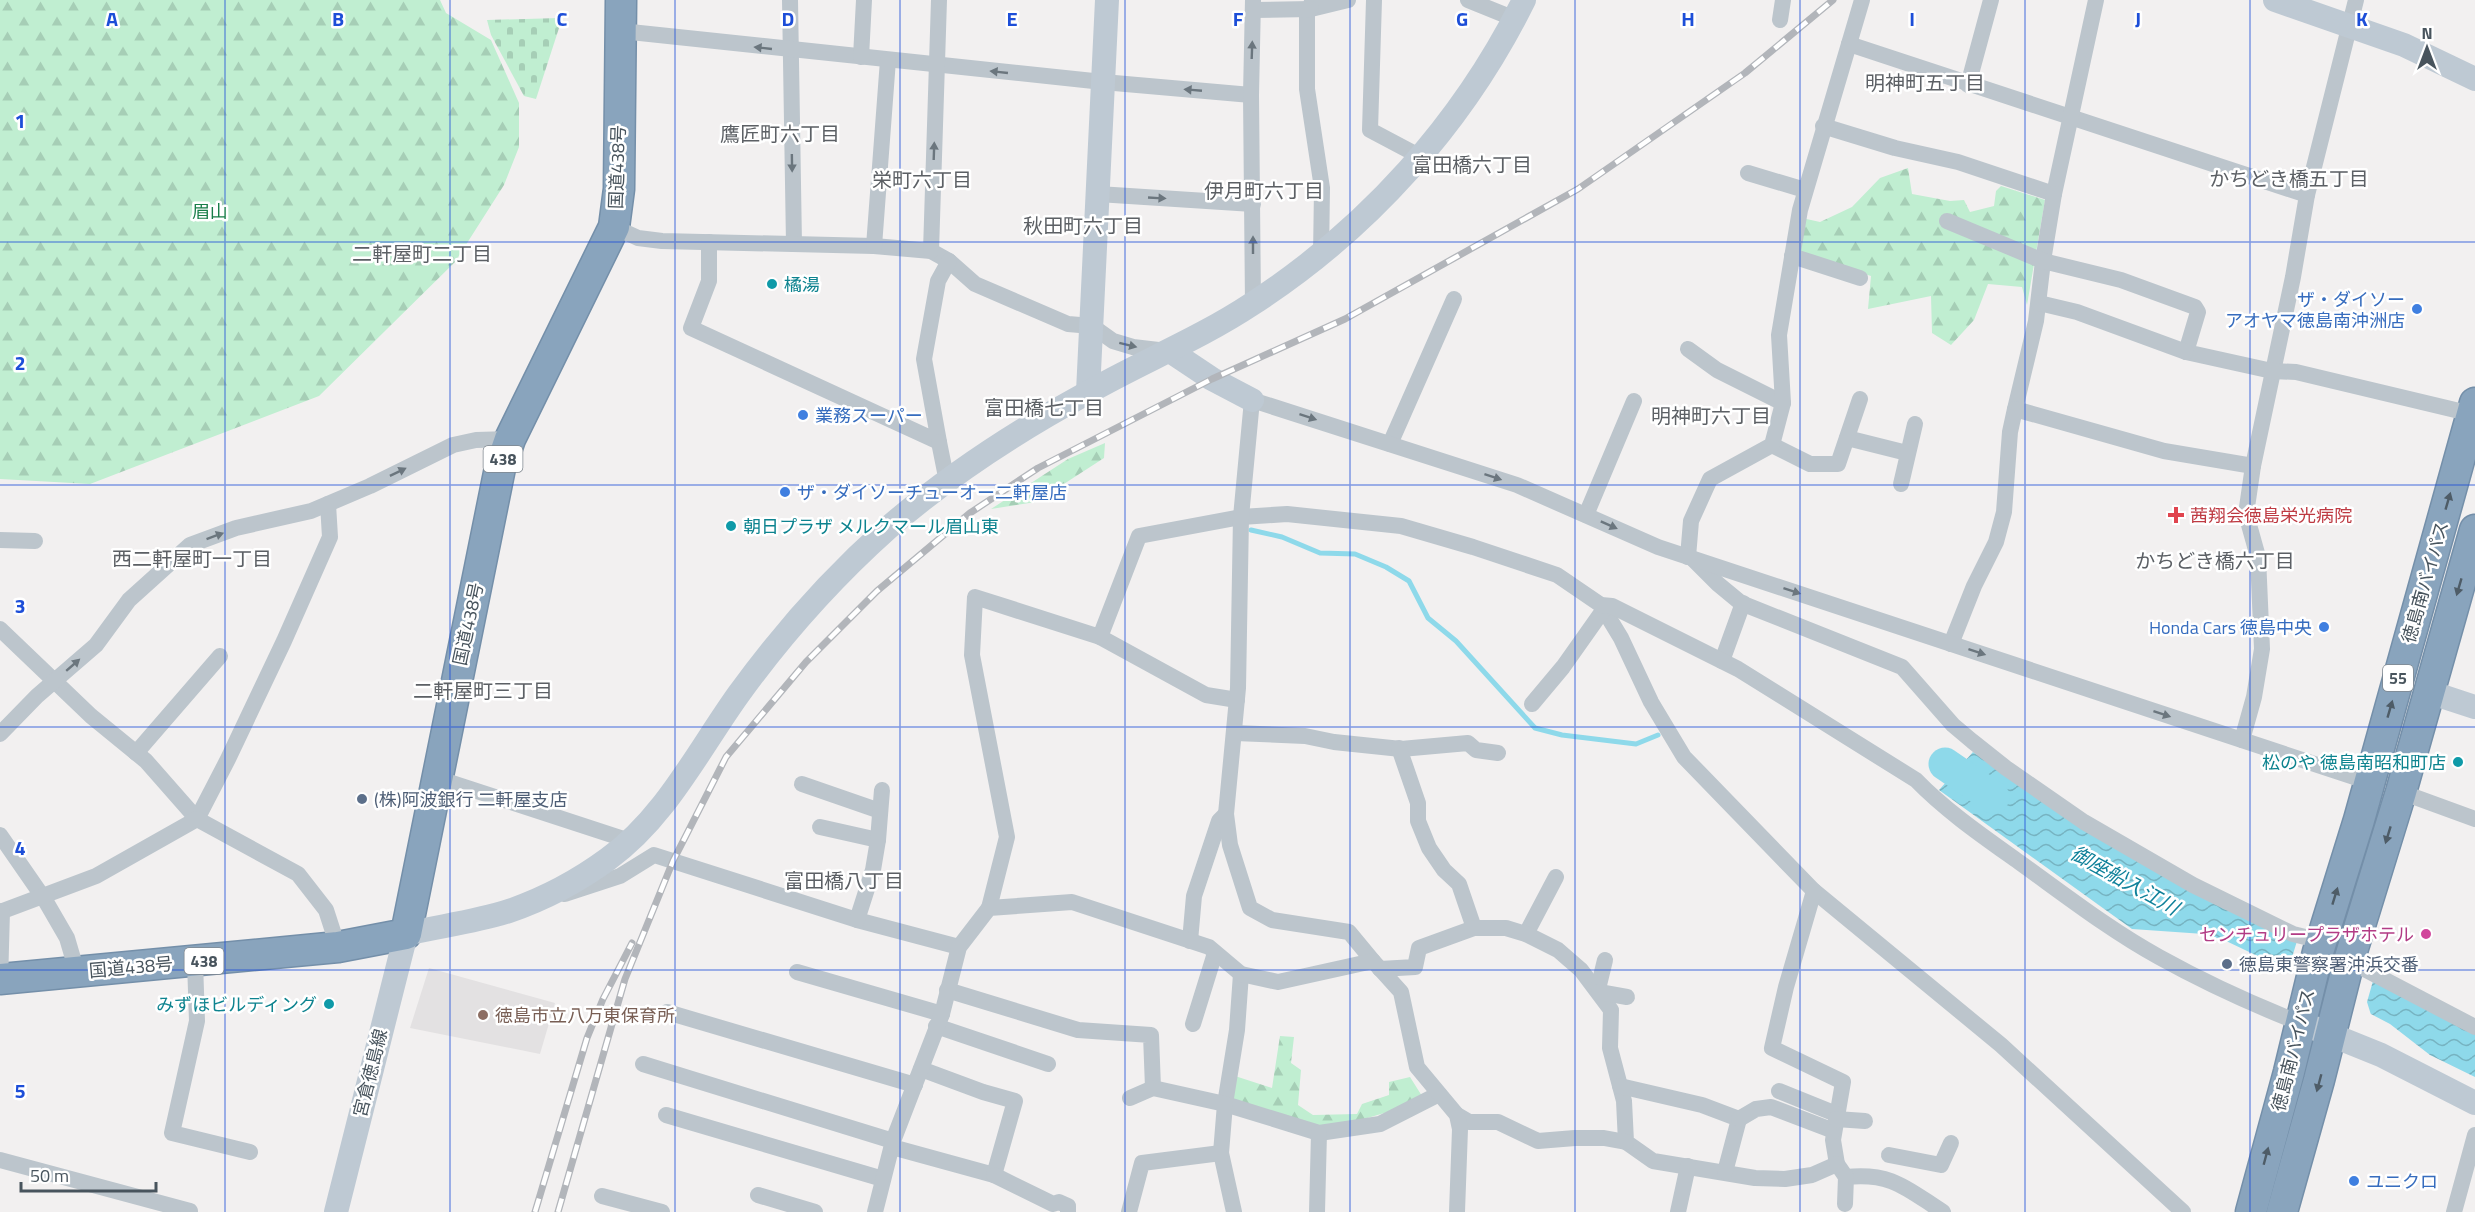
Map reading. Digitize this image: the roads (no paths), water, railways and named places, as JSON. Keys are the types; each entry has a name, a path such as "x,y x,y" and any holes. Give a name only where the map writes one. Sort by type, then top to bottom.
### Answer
{"highway":[{"name":"国道438号","path":"0,980 338,947 406,934 500,468 510,439 615,227 618,189 621,0"},
{"name":"徳島南バイパス","path":"2251,1212 2289,1072 2319,946 2369,782 2473,408"},
{"name":"徳島南バイパス","path":"2282,1212 2348,964 2401,792 2475,530"}],"street":[{"path":"790,0 794,244"},
{"path":"861,57 864,0"},
{"path":"931,251 939,0"},
{"path":"1088,392 1107,0"},
{"path":"1253,304 1254,204 1251,95 1253,5 1310,6 1348,0"},
{"path":"1374,0 1370,130 1421,157"},
{"path":"406,934 506,912 542,898 583,877 630,841 656,814 760,666 815,599 890,526 947,482 1088,392 1170,351 1253,304 1321,255 1372,210 1421,157 1479,78 1520,10 1468,0"},
{"path":"1780,20 1783,0"},
{"path":"1862,0 1805,190 1779,335 1783,403 1772,445 1710,479 1691,521 1689,557 1718,585 1743,603 1902,668 1965,736 2006,768 2084,822 2193,885 2319,946"},
{"path":"1968,85 1991,0"},
{"path":"1951,644 1974,586 1996,542 2004,508 2010,432 2039,303 2054,194 2096,0"},
{"path":"2275,0 2404,45 2475,80"},
{"path":"2242,740 2254,697 2262,649 2258,556 2246,514 2253,466 2293,277 2307,195 2356,0"},
{"path":"1310,6 1307,89 1322,188 1321,255"},
{"path":"621,31 791,51 1251,95"},
{"path":"1849,44 2307,195"},
{"path":"874,246 888,60"},
{"path":"1823,126 1895,148 1958,162 2054,194"},
{"path":"1748,173 1805,190"},
{"path":"1098,194 1254,204"},
{"path":"1947,221 2043,261 2121,280 2195,307 2198,312 2186,352"},
{"path":"615,227 638,238 874,246 931,251 949,261 975,284 1068,324 1092,326 1113,341 1133,347 1170,351 1212,379 1252,400 1516,485 1658,547 2369,782"},
{"path":"709,242 709,281 691,328 939,442"},
{"path":"1792,256 1860,278"},
{"path":"947,482 924,359 938,281 949,261"},
{"path":"1390,444 1455,299"},
{"path":"2039,303 2077,312 2186,352 2272,371 2296,372 2473,408"},
{"path":"1688,349 1717,370 1783,403"},
{"path":"1772,445 1810,464 1838,464 1860,399"},
{"path":"1252,400 1241,517 1238,700 1226,814 1230,845 1250,908 1272,920 1349,932 1401,992 1417,1067 1457,1115 1469,1122 1498,1122 1538,1141 1575,1137 1604,1138 1626,1142 1653,1161 1725,1172 1785,1179 1842,1170 1868,1174 1894,1180 1943,1212"},
{"path":"1586,515 1634,401"},
{"path":"2015,409 2164,451 2253,466"},
{"path":"1901,484 1915,424"},
{"path":"1847,438 1907,453"},
{"path":"0,734 96,645 129,600 190,545 236,528 311,511 453,445 476,440 510,439"},
{"path":"0,980 1,911 96,876 187,827 197,819 284,641 330,537 328,504"},
{"path":"1100,636 1139,536 1241,517 1287,514 1401,526 1557,575 1602,607 1622,638 1651,702 1684,757 1814,891 2001,1045 2183,1212"},
{"path":"0,540 34,541"},
{"path":"875,1212 892,1144 939,1020 959,947 989,908 1007,837 972,655 975,597 1100,636 1150,666 1206,694 1238,700"},
{"path":"1722,661 1743,603"},
{"path":"1602,607 1612,606 1738,669 1916,780 1985,837 2103,922 2158,957 2264,1008 2380,1055 2475,1102"},
{"path":"1532,704 1563,667 1602,607"},
{"path":"0,629 91,716 136,753 197,819 298,874 326,910 338,947"},
{"path":"136,753 220,656"},
{"path":"2429,692 2475,706"},
{"path":"1235,733 1305,736 1334,742 1399,748 1468,743 1476,750 1498,753"},
{"path":"1399,748 1418,802 1418,821 1429,848 1444,870 1459,884 1473,928"},
{"path":"436,778 630,841"},
{"path":"802,784 880,811"},
{"path":"856,920 873,870 882,790"},
{"path":"2401,792 2475,819"},
{"path":"1190,941 1194,896 1219,821 1226,814"},
{"path":"820,828 878,840"},
{"path":"0,835 42,896 67,938 77,972"},
{"path":"542,898 565,894 620,876 654,855 856,920 959,947"},
{"path":"1526,934 1556,877"},
{"path":"1814,891 1786,987 1772,1048 1844,1083 1833,1140 1842,1170 1845,1204"},
{"path":"989,908 1072,902 1209,947 1242,974 1278,982 1376,965 1415,967 1419,948 1473,928 1506,928 1526,934 1558,951 1581,970 1611,1010 1610,1048 1624,1101 1626,1142"},
{"name":"宮倉徳島線","path":"336,1212 406,934"},
{"path":"1193,1024 1215,953"},
{"path":"1598,990 1605,960"},
{"path":"195,962 197,1021 172,1133 250,1152"},
{"path":"2348,964 2475,1027"},
{"path":"797,972 939,1020 1048,1064"},
{"path":"1234,1212 1221,1153 1225,1104 1238,1030 1242,974"},
{"path":"947,990 1078,1030 1151,1035 1153,1088"},
{"path":"1598,990 1628,997"},
{"path":"667,1012 1016,1101 994,1175"},
{"path":"643,1064 994,1175 1053,1204 1059,1202 1068,1206 1068,1212"},
{"path":"1620,1086 1701,1105 1739,1119"},
{"path":"1130,1098 1153,1088 1225,1104 1318,1133 1380,1124 1439,1094"},
{"path":"1779,1091 1835,1121"},
{"path":"1725,1172 1739,1119 1756,1109 1771,1107 1835,1121 1865,1121"},
{"path":"666,1115 883,1179"},
{"path":"1457,1115 1460,1129 1457,1212"},
{"path":"1317,1212 1318,1133"},
{"path":"2454,1212 2475,1135"},
{"path":"1889,1155 1941,1165 1951,1143"},
{"path":"1129,1212 1142,1163 1221,1153"},
{"path":"0,1160 189,1211"},
{"path":"1908,1190 1914,1160"},
{"path":"1678,1212 1688,1166"},
{"path":"758,1195 814,1212"},
{"path":"602,1196 662,1212"}],"water":[{"path":"1973,752 2152,865 2475,1034 2475,1077 2430,1055 2390,1024 2224,940 2204,934 2132,929 1939,790"}],"waterway":[{"path":"1251,530 1282,537 1320,553 1355,554 1386,567 1409,581 1428,618 1456,641 1535,728 1562,735 1636,744 1658,735"},
{"name":"御座船入江川","path":"1945,764 1993,797"}],"railway":[{"path":"558,1212 625,979 673,861 726,757 806,662 877,591 970,513 1038,468 1212,379 1345,319 1578,189 1745,73 1833,0"},
{"path":"535,1212 587,1038 603,999 632,943"}],"place":[{"name":"橘湯","path":"772,284"},
{"name":"ザ・ダイソー アオヤマ徳島南沖洲店","path":"2417,309"},
{"name":"業務スーパー","path":"803,415"},
{"name":"ザ・ダイソーチューオー二軒屋店","path":"785,492"},
{"name":"茜翔会徳島栄光病院","path":"2176,515"},
{"name":"朝日プラザ メルクマール眉山東","path":"731,526"},
{"name":"Honda Cars 徳島中央","path":"2324,627"},
{"name":"松のや 徳島南昭和町店","path":"2458,762"},
{"name":"(株)阿波銀行 二軒屋支店","path":"362,799"},
{"name":"センチュリープラザホテル","path":"2426,934"},
{"name":"徳島東警察署沖浜交番","path":"2227,964"},
{"name":"みずほビルディング","path":"329,1004"},
{"name":"徳島市立八万東保育所","path":"483,1015"},
{"name":"ユニクロ","path":"2354,1181"}],"district":[{"name":"明神町五丁目","path":"1925,82"},
{"name":"鷹匠町六丁目","path":"780,133"},
{"name":"富田橋六丁目","path":"1472,164"},
{"name":"かちどき橋五丁目","path":"2289,178"},
{"name":"栄町六丁目","path":"922,179"},
{"name":"伊月町六丁目","path":"1264,190"},
{"name":"秋田町六丁目","path":"1083,225"},
{"name":"二軒屋町二丁目","path":"422,253"},
{"name":"富田橋七丁目","path":"1044,407"},
{"name":"明神町六丁目","path":"1711,415"},
{"name":"西二軒屋町一丁目","path":"192,558"},
{"name":"かちどき橋六丁目","path":"2215,560"},
{"name":"二軒屋町三丁目","path":"483,690"},
{"name":"富田橋八丁目","path":"844,880"}],"park label":[{"name":"眉山","path":"210,211"}]}
